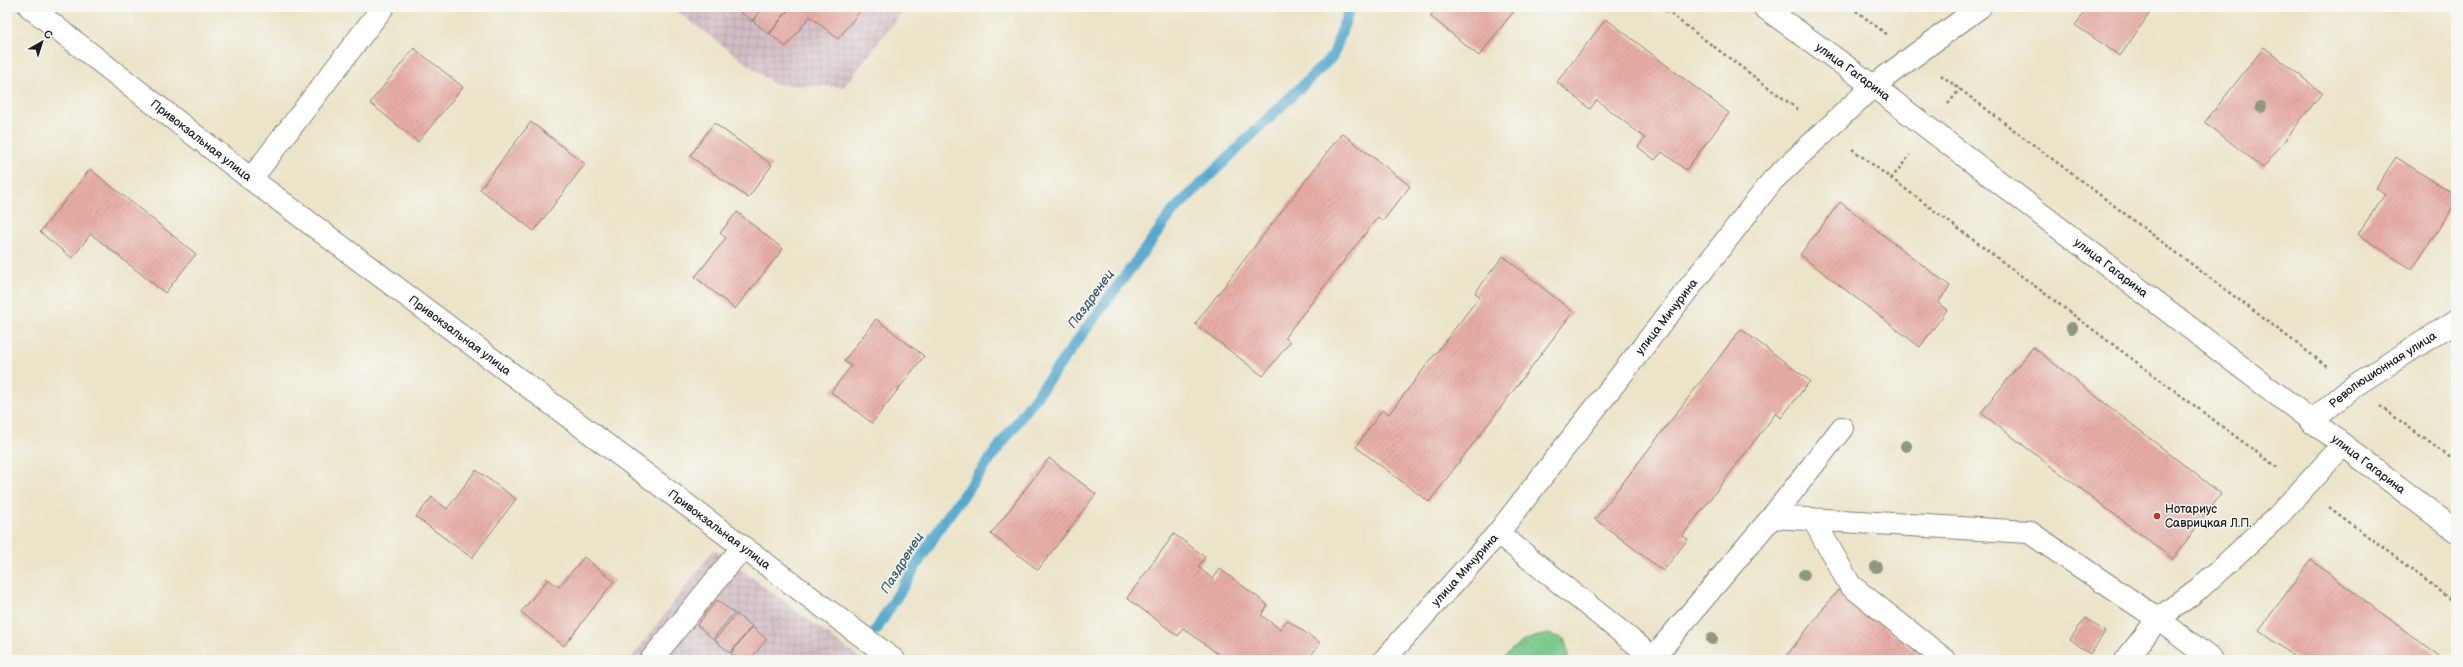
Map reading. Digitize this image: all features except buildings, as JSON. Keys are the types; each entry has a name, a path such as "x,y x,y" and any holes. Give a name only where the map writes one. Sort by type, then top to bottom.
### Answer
{"street":[{"name":"Привокзальная улица","path":"30,7 251,179 742,548 894,660"},
{"path":"251,179 382,7"},
{"name":"улица Гагарина","path":"1764,7 1873,86 2310,422 2456,531"},
{"name":"улица Мичурина","path":"1384,660 1498,533 1773,180 1873,86 1914,54 1980,7"},
{"name":"Революционная улица","path":"2310,422 2354,386 2456,321"},
{"path":"1498,533 1654,659 1772,517 1842,428"},
{"path":"2126,660 2158,619 2201,587 2278,516 2342,446"},
{"path":"1772,517 2029,532 2158,619 2210,659"},
{"path":"1813,519 1850,585 1945,660"},
{"path":"651,660 742,548"}],"path":[{"path":"1661,7 2456,603"},
{"path":"1851,7 2456,462"}],"shaded area":[{"path":"671,7 906,7 844,87 774,84"},
{"path":"714,549 862,660 630,660"}],"green space":[{"path":"1549,634 1564,639 1569,655 1566,660 1502,660 1517,645 1529,639"}],"waterway":[{"name":"Паздренец","path":"876,630 942,524 1174,210 1333,56 1350,7"}],"place":[{"name":"Нотариус Саврицкая Л.П.","path":"2157,516"}]}
